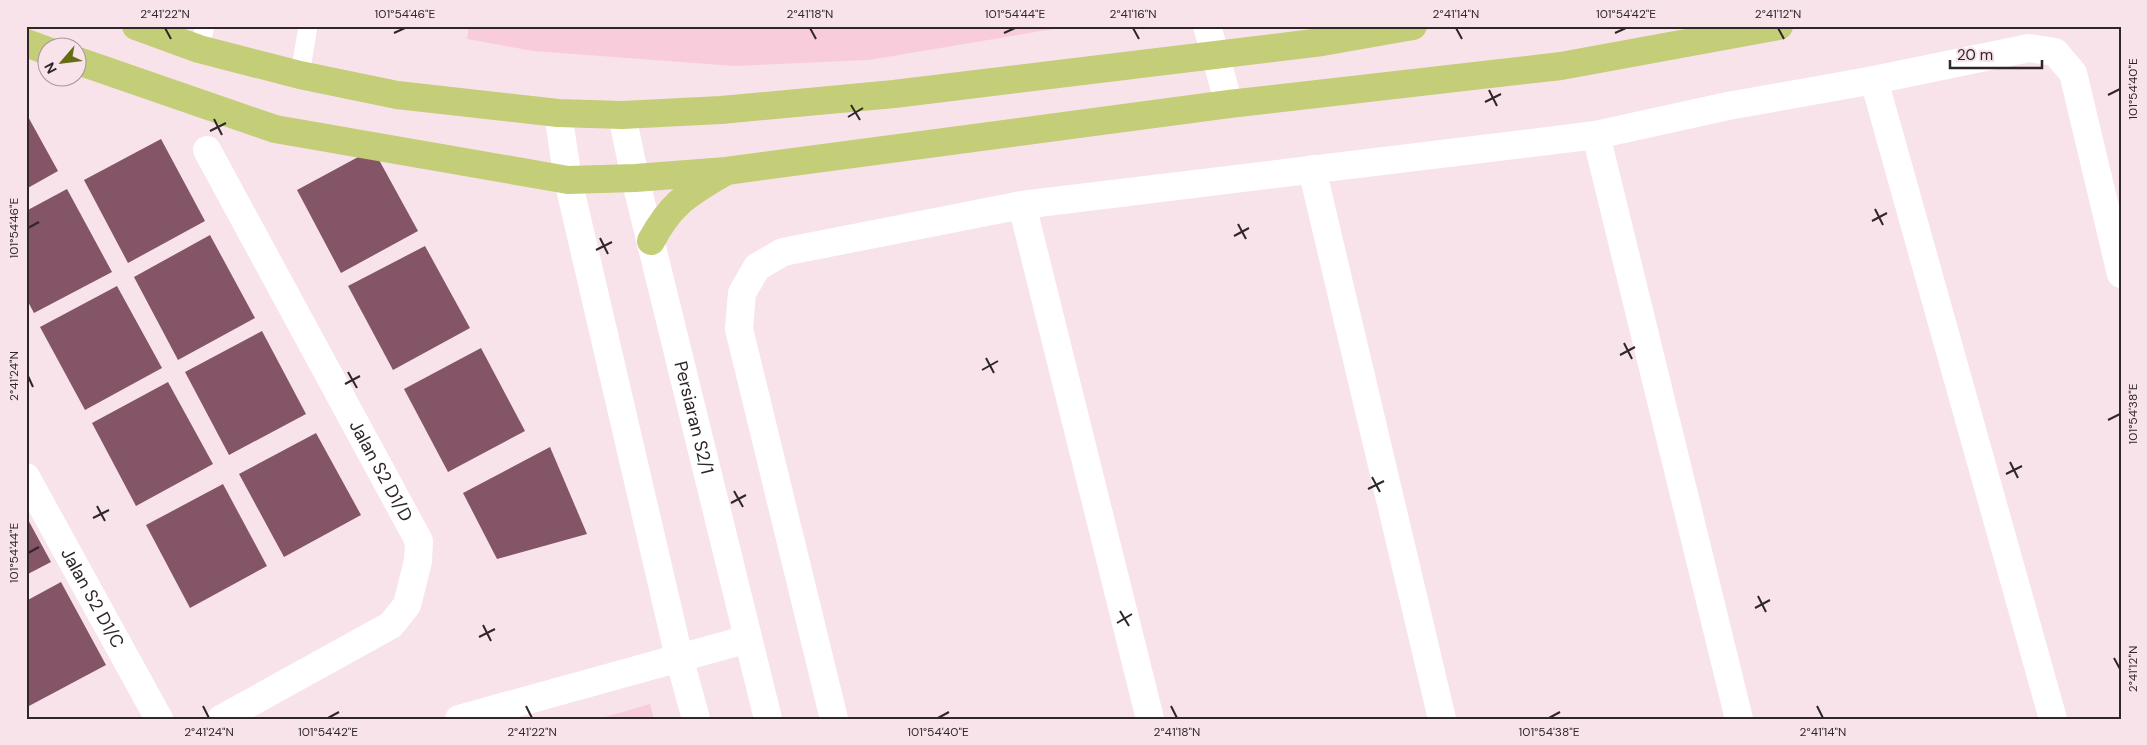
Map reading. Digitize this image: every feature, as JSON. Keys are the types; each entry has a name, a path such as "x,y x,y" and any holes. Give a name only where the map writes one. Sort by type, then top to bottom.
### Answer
{"main road":[{"path":"136,26 202,38 300,75 397,95 558,114 622,115 721,110 894,94 1322,42 1413,26"},
{"path":"88,64 275,129 568,180 636,178 726,171 1229,104 1561,66 1779,26"},
{"path":"26,43 38,47"},
{"path":"651,241 671,209 685,197 726,171"}],"street":[{"path":"1208,26 1229,104"},
{"path":"834,719 739,329 742,293 757,267 783,252 1022,205 1596,136 1728,106 1874,80 2029,48 2055,52 2072,73 2121,274"},
{"path":"1874,80 2053,719"},
{"path":"558,114 568,180 679,657 696,719"},
{"name":"Persiaran S2/1","path":"622,115 768,719"},
{"path":"1596,136 1739,719"},
{"name":"Jalan S2 D1/D","path":"206,150 419,541 418,562 407,604 391,625 220,719"},
{"path":"1312,169 1442,719"},
{"path":"1022,205 1150,719"},
{"name":"Jalan S2 D1/C","path":"26,477 160,719"},
{"path":"459,719 748,639"}],"lane":[{"path":"300,75 308,26"}],"shaded area":[{"path":"469,26 1071,26 869,60 734,66 533,51 467,39"},
{"path":"650,704 654,719 598,719"}],"building":[{"path":"26,113 58,171 26,189"},
{"path":"161,139 205,221 128,263 84,180"},
{"path":"373,149 418,231 341,273 297,190"},
{"path":"67,189 112,272 34,313 26,298 26,211"},
{"path":"210,235 255,318 178,360 134,277"},
{"path":"425,246 470,328 393,370 348,286"},
{"path":"117,286 162,368 85,410 40,327"},
{"path":"262,331 306,414 229,455 185,372"},
{"path":"481,348 525,431 448,472 404,389"},
{"path":"168,382 213,464 136,506 92,423"},
{"path":"316,433 361,515 284,557 239,474"},
{"path":"550,447 587,534 497,559 463,493"},
{"path":"223,484 267,566 190,608 146,525"},
{"path":"26,516 51,562 26,575"},
{"path":"61,582 106,665 29,706 26,701 26,601"}]}
